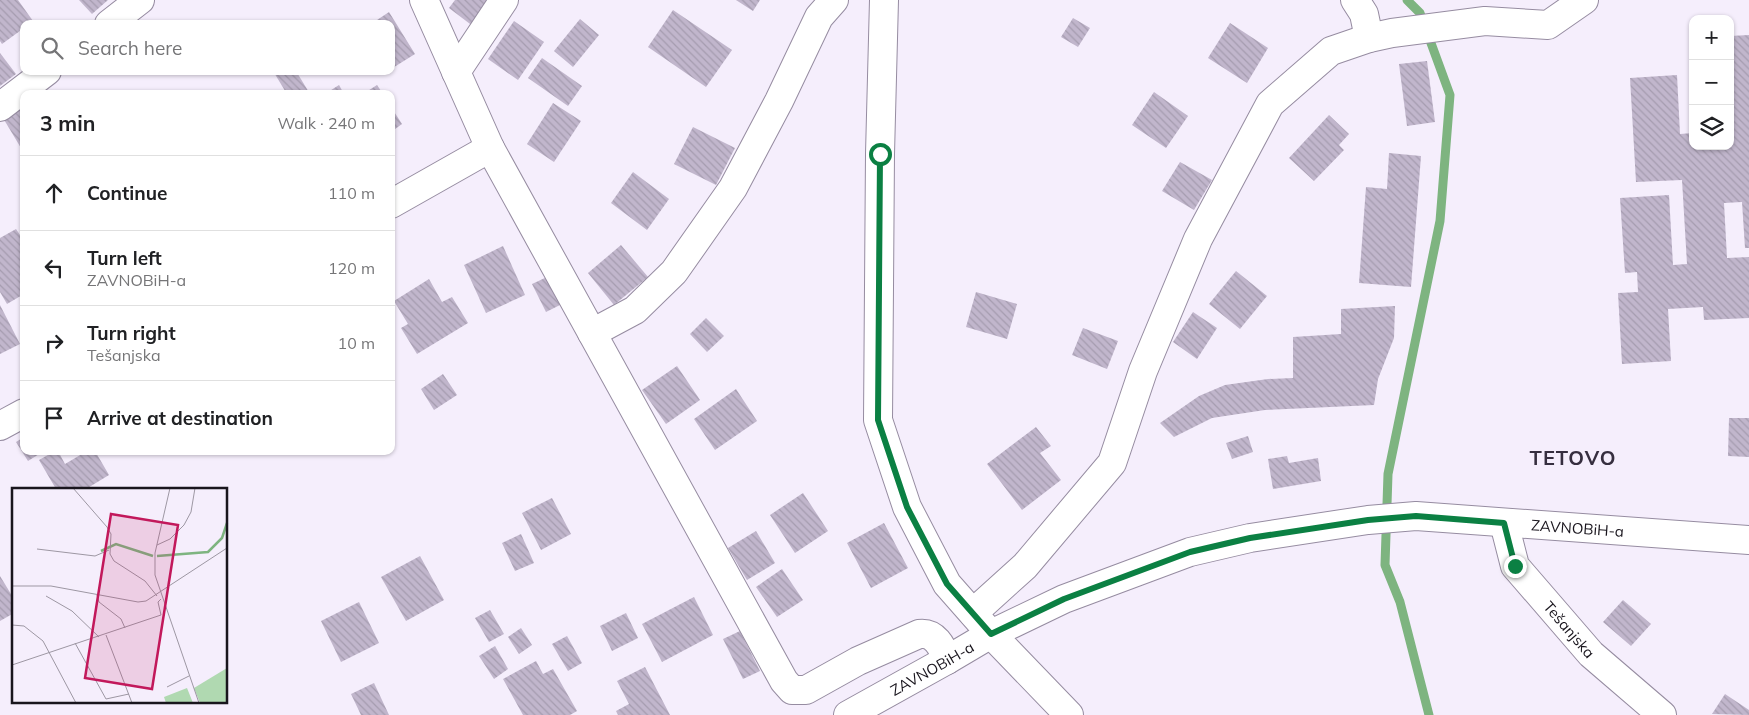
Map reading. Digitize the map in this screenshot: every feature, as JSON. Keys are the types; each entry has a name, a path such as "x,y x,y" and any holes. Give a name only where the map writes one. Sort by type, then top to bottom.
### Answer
{"street":[{"path":"114,20 140,0"},
{"path":"424,0 490,148 779,672 792,690 806,690 858,661 919,634 926,633 933,636 942,648 947,660"},
{"path":"456,72 504,0"},
{"path":"592,333 635,310 674,272 733,188 779,101 819,17 834,0"},
{"path":"884,0 880,154 878,420 907,507 947,584 991,634 1069,715"},
{"path":"1355,0 1364,14 1369,38"},
{"path":"973,613 1025,566 1112,463 1143,371 1198,239 1270,104 1331,50 1369,38 1406,31 1485,21 1548,25 1584,0"},
{"path":"22,90 42,75"},
{"path":"0,107 20,92"},
{"path":"395,202 490,148"},
{"path":"0,426 20,415"},
{"name":"ZAVNOBiH-a","path":"848,715 991,634 1064,599 1190,552 1250,538 1368,520 1416,516 1749,540"},
{"name":"Tešanjska","path":"1504,523 1515,566 1591,654 1662,715"}],"building":[{"path":"0,0 18,0 32,20 20,20 20,31 2,44 0,41"},
{"path":"79,0 108,0 92,14"},
{"path":"455,0 501,0 478,30 449,8"},
{"path":"736,0 760,0 753,11"},
{"path":"673,10 732,50 706,87 648,47"},
{"path":"389,12 394,20 377,20"},
{"path":"1073,18 1090,28 1078,47 1061,37"},
{"path":"580,19 599,35 573,67 554,51"},
{"path":"514,21 544,42 518,80 488,59"},
{"path":"395,22 415,54 395,66"},
{"path":"1230,23 1268,48 1247,83 1208,58"},
{"path":"1749,35 1749,248 1745,248 1742,202 1724,203 1727,258 1749,257 1749,318 1704,320 1703,307 1668,309 1671,361 1622,364 1618,293 1638,292 1637,272 1625,273 1620,198 1669,195 1673,265 1687,264 1682,180 1636,182 1630,78 1677,75 1680,134 1689,133 1689,150 1734,150 1734,36"},
{"path":"0,53 16,74 0,86"},
{"path":"542,58 582,86 568,106 528,78"},
{"path":"1427,61 1435,122 1407,126 1399,64"},
{"path":"275,75 298,75 308,90 285,90"},
{"path":"339,85 342,90 331,90"},
{"path":"377,85 380,90 369,90"},
{"path":"1154,92 1188,116 1166,148 1132,125"},
{"path":"553,103 581,121 554,162 527,144"},
{"path":"20,108 20,146 3,118"},
{"path":"395,113 402,124 395,129"},
{"path":"1329,115 1349,134 1339,145 1344,150 1314,181 1289,158"},
{"path":"693,127 735,148 716,185 674,164"},
{"path":"1389,153 1421,156 1411,287 1359,283 1366,187 1387,189"},
{"path":"1180,162 1212,180 1194,210 1162,191"},
{"path":"633,172 669,199 647,230 611,203"},
{"path":"16,229 20,235 20,296 7,304 0,292 0,238"},
{"path":"621,245 648,277 614,305 588,273"},
{"path":"503,246 525,295 486,313 464,265"},
{"path":"1236,271 1267,296 1240,329 1209,304"},
{"path":"547,277 560,305 546,312 532,284"},
{"path":"429,279 442,302 452,297 468,323 417,354 401,328 408,324 395,300"},
{"path":"976,292 1017,304 1007,339 966,327"},
{"path":"0,305 20,344 0,354"},
{"path":"1395,306 1394,338 1378,379 1374,405 1265,410 1212,418 1174,437 1160,423 1199,396 1225,385 1268,379 1293,378 1293,337 1341,334 1341,309"},
{"path":"1193,312 1217,328 1197,359 1173,342"},
{"path":"706,318 724,336 707,352 690,334"},
{"path":"1083,328 1118,341 1107,369 1072,355"},
{"path":"677,366 700,400 666,424 642,390"},
{"path":"443,374 457,395 434,410 421,389"},
{"path":"736,389 757,421 715,450 694,419"},
{"path":"1729,418 1749,418 1749,457 1728,456"},
{"path":"1036,427 1051,446 1040,453 1061,480 1022,510 987,464"},
{"path":"1248,436 1253,452 1232,459 1226,443"},
{"path":"20,440 20,448 16,442"},
{"path":"24,455 38,455 28,461"},
{"path":"48,455 60,455 65,464 80,455 97,455 109,475 88,488 55,488 39,460"},
{"path":"1287,456 1289,463 1318,458 1321,481 1273,489 1268,459"},
{"path":"803,493 828,531 795,553 770,515"},
{"path":"552,498 571,534 541,550 522,513"},
{"path":"884,523 908,568 871,588 847,543"},
{"path":"756,531 775,563 747,580 728,548"},
{"path":"521,534 534,563 515,571 502,543"},
{"path":"420,556 444,600 406,621 381,577"},
{"path":"782,569 803,600 777,617 756,587"},
{"path":"0,576 12,596 12,614 0,621"},
{"path":"694,597 713,635 662,662 642,624"},
{"path":"1623,600 1651,624 1631,646 1603,622"},
{"path":"359,602 379,643 341,662 321,621"},
{"path":"490,610 504,634 489,642 475,618"},
{"path":"626,613 638,638 612,651 600,626"},
{"path":"521,628 532,645 519,654 508,637"},
{"path":"740,631 760,671 743,679 723,639"},
{"path":"567,636 582,663 568,671 552,644"},
{"path":"495,646 508,669 494,679 479,656"},
{"path":"536,661 543,674 553,669 577,711 570,715 523,715 503,679"},
{"path":"645,667 670,715 618,715 616,711 629,704 617,681"},
{"path":"374,683 389,715 361,715 351,694"},
{"path":"1725,694 1749,710 1749,715 1712,714"}],"waterway":[{"path":"1407,0 1420,13 1450,95 1440,221 1388,474 1385,565 1400,602 1429,715"}],"district":[{"name":"TETOVO","path":"1573,457"}],"route":[{"path":"880,154 878,420 907,507 947,584 991,634 1064,599 1190,552 1250,538 1368,520 1416,516 1504,523 1515,566"}]}
